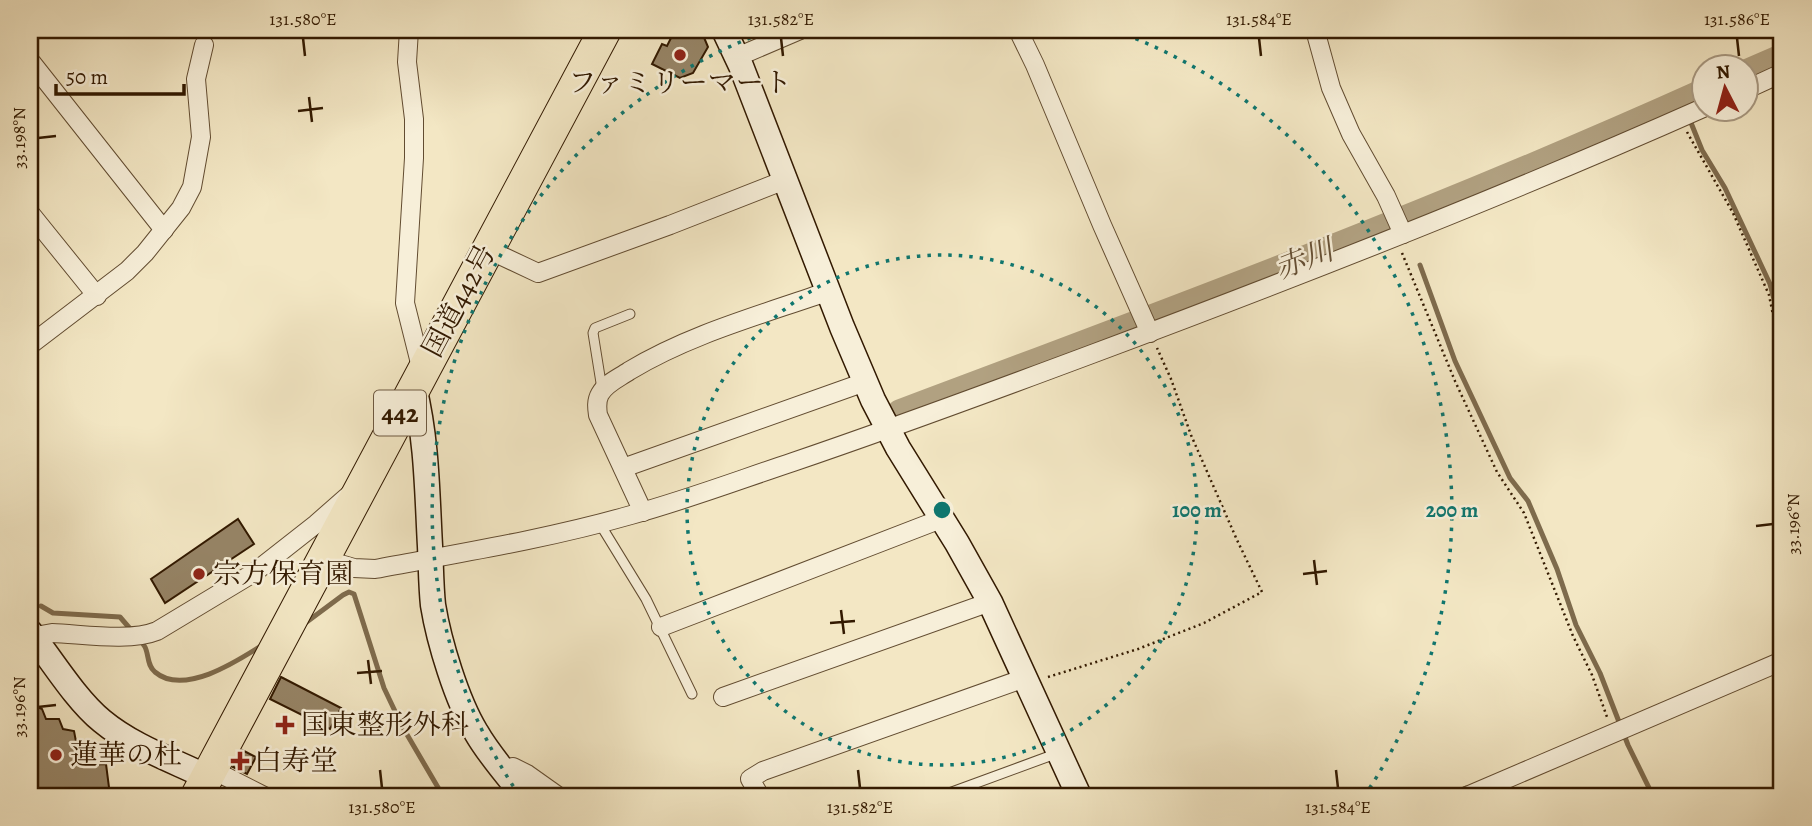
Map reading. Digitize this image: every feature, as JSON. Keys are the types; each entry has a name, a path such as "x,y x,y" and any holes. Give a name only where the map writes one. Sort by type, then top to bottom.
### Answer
{"highway":[{"name":"国道442号","path":"205,781 605,30"}],"street":[{"path":"408,30 407,62 414,118 414,158 405,303 425,438 433,606 443,649 462,704 477,734 524,796"},
{"path":"724,30 865,382 887,429 990,602 1079,796"},
{"path":"737,57 800,30"},
{"path":"1018,30 1150,333"},
{"path":"1315,30 1331,88 1351,134 1386,196 1400,236"},
{"path":"30,345 97,296 135,264 181,208 192,187 201,137 196,79 204,45"},
{"path":"30,63 164,230"},
{"path":"1759,84 1782,73"},
{"path":"323,559 375,569 499,546 600,523 717,488 1150,333 1400,236 1689,115"},
{"path":"487,249 537,273 785,180"},
{"path":"30,214 97,296"},
{"path":"643,512 598,415 598,397 608,384 669,349 829,291"},
{"path":"623,468 865,382"},
{"path":"32,636 52,633 129,637 157,631 255,572 316,524 363,482"},
{"path":"661,626 941,519"},
{"path":"723,697 990,602"},
{"path":"32,636 80,698 101,720 205,781 264,796"},
{"path":"1467,796 1782,661"},
{"path":"760,796 750,779 763,771 1027,681"},
{"path":"505,772 513,767 521,770 558,796"}],"lane":[{"path":"603,390 593,333 595,328 630,314"},
{"path":"600,523 661,626 692,694"},
{"path":"941,796 1060,752"}],"path":[{"path":"1680,119 1733,213 1769,295 1782,360"},
{"path":"1400,236 1455,381 1497,472 1524,513 1573,636 1592,675 1613,734"},
{"path":"1027,681 1040,680 1138,649 1204,623 1262,592 1191,435 1171,379 1150,333"}],"building":[{"name":"ファミリーマート","path":"675,30 692,30 703,35 708,47 693,73 680,78 652,64 662,44 667,46"},
{"name":"宗方保育園","path":"238,519 254,544 165,603 151,579"},
{"name":"国東整形外科","path":"281,677 341,708 330,729 270,699"},
{"name":"蓮華の杜","path":"30,704 42,709 46,719 59,719 63,729 74,731 77,747 86,765 106,764 110,795 30,796"},
{"name":"白寿堂","path":"242,750 256,757 247,774 233,767"}],"waterway":[{"name":"赤川","path":"1759,69 1782,59"},
{"name":"赤川","path":"901,414 1405,220 1689,100"},
{"path":"1683,103 1702,150 1725,188 1770,284 1782,329"},
{"path":"1420,265 1455,361 1510,478 1528,501 1557,569 1576,625 1600,673 1628,745 1653,796"},
{"path":"304,624 343,595 349,592 354,594 384,688 402,726 443,796"},
{"path":"41,606 53,613 120,617 132,631"},
{"path":"138,638 145,647 152,670 167,678 180,680 194,679 224,668 261,646"},
{"path":"1447,796 1466,788"}],"place":[{"name":"ファミリーマート","path":"680,55"},
{"name":"宗方保育園","path":"199,574"},
{"name":"国東整形外科","path":"285,725"},
{"name":"蓮華の杜","path":"56,755"},
{"name":"白寿堂","path":"240,761"}]}
